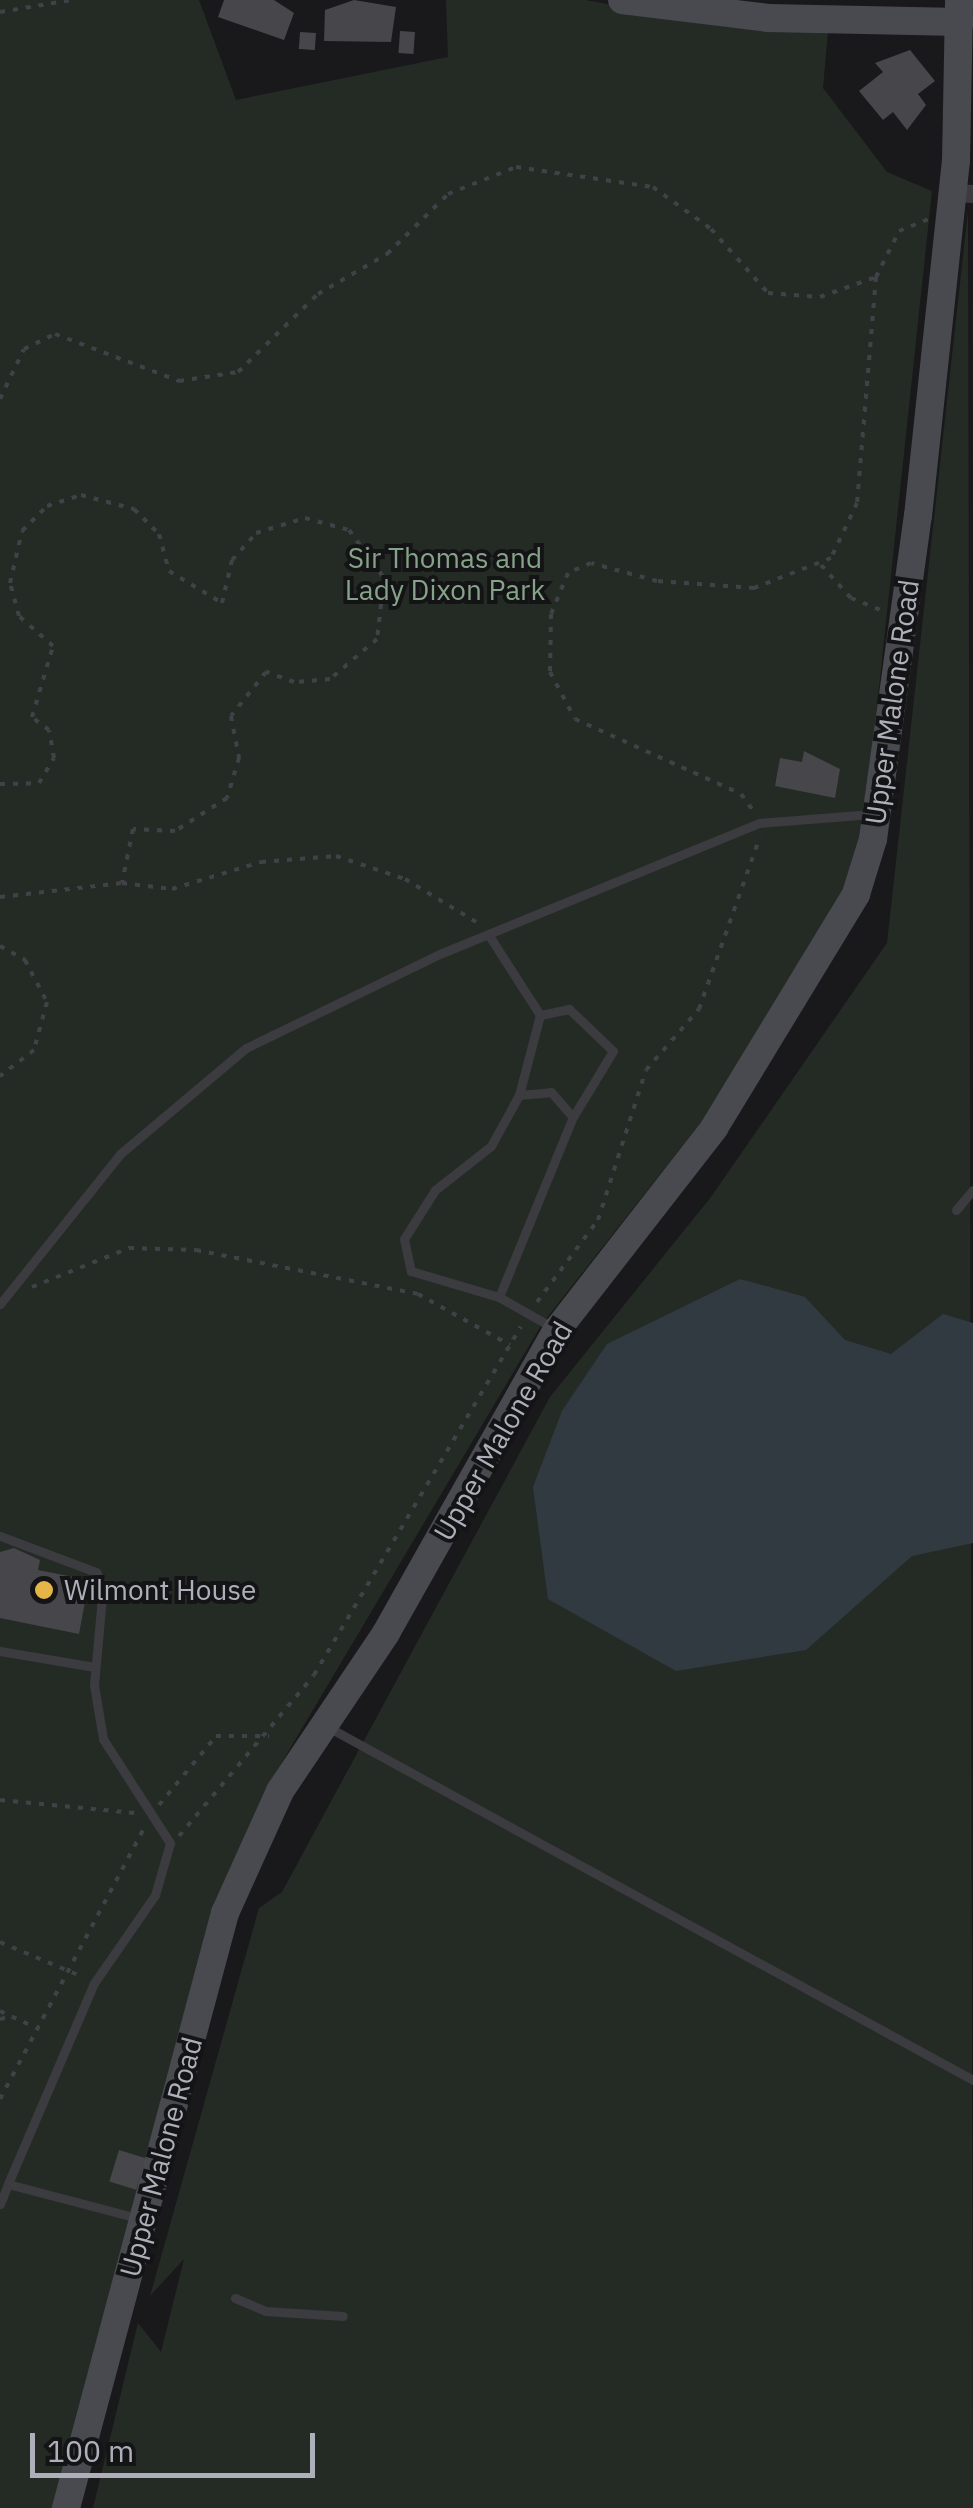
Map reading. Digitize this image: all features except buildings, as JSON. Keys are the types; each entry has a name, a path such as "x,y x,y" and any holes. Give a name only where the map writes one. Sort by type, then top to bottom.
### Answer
{"main road":[{"path":"622,0 682,5 960,11"},
{"name":"Upper Malone Road","path":"66,2508 225,1913 280,1791 324,1724 557,1330 714,1128 832,946 876,814 904,616 958,202 960,11"}],"lane":[{"path":"0,1304 120,1154 196,1082 296,1020 488,934 759,822 876,814"},
{"path":"488,934 540,1016 519,1095 491,1146 435,1190 404,1239 411,1271 499,1298 557,1330"},
{"path":"499,1298 573,1117 613,1051 568,1009 540,1016"},
{"path":"519,1095 551,1092 573,1117"},
{"path":"956,1210 973,1190"},
{"path":"0,1536 73,1556 96,1572 95,1667 104,1738 156,1809 170,1843 155,1895 94,1983 0,2204"},
{"path":"0,1651 95,1667"},
{"path":"324,1724 973,2080"},
{"path":"8,2184 144,2220"},
{"path":"235,2298 265,2311 343,2316"}],"path":[{"path":"0,12 71,0"},
{"path":"0,398 24,350 55,334 180,380 238,372 318,294 387,254 448,194 516,167 653,188 711,229 768,293 820,297 876,277"},
{"path":"170,1843 269,1736 528,1312 598,1220 646,1070 699,1009 759,822 742,794 576,719 550,672 551,614 568,573 591,562 719,588 784,584 821,565 857,504 876,277 899,231 958,202"},
{"path":"0,784 39,783 54,758 48,730 32,717 53,646 20,616 10,583 22,531 47,506 81,495 134,509 159,534 169,571 222,603 232,560 256,533 306,518 349,530 384,578 377,639 330,679 294,682 266,672 231,716 239,758 227,798 176,831 133,829 122,883"},
{"path":"821,565 851,598 904,616"},
{"path":"0,897 122,883 172,889 261,862 336,856 442,896 488,934"},
{"path":"0,946 25,960 47,1002 34,1050 0,1076"},
{"path":"14,1287 43,1285 129,1248 196,1250 418,1294 510,1345"},
{"path":"0,2099 63,1966 156,1809 216,1736 269,1736"},
{"path":"0,1800 104,1814 156,1809"},
{"path":"0,1942 63,1966 94,1983"},
{"path":"0,2011 34,2027"},
{"path":"0,2018 13,2016"}],"green space":[{"name":"Sir Thomas and Lady Dixon Park","path":"0,0 199,0 236,100 448,57 446,0 586,0 726,27 828,31 823,88 887,172 932,191 863,837 845,892 702,1121 542,1324 269,1784 65,2508 0,2508"},
{"path":"968,211 973,2508 93,2508 138,2323 161,2352 184,2259 150,2296 259,1908 282,1892 550,1397 711,1197 887,943"}],"shaded area":[{"path":"740,1279 805,1297 845,1340 891,1354 943,1314 973,1323 973,1543 912,1556 806,1650 676,1671 548,1599 533,1487 562,1411 607,1344"}],"place":[{"name":"Wilmont House","path":"44,1590"}]}
